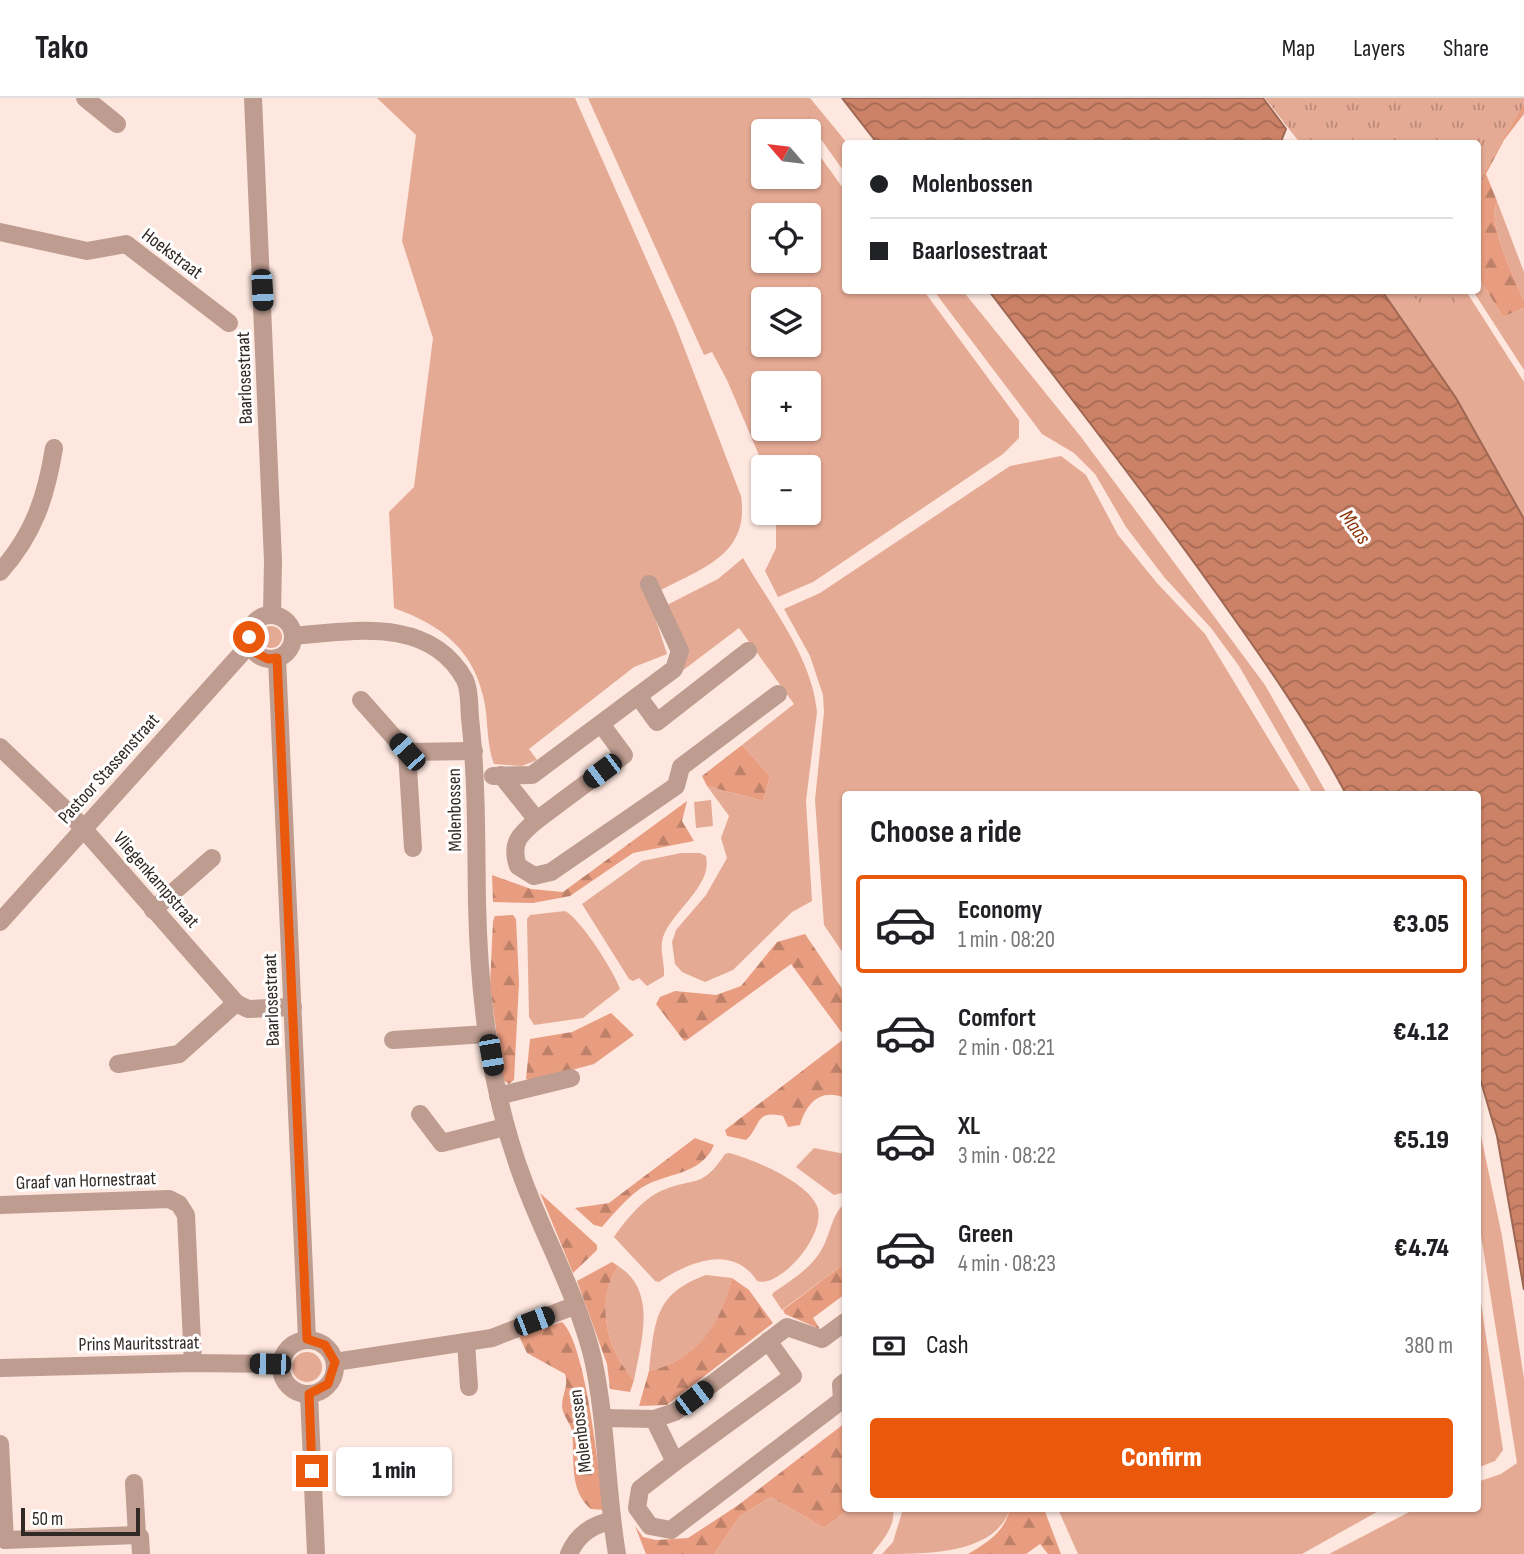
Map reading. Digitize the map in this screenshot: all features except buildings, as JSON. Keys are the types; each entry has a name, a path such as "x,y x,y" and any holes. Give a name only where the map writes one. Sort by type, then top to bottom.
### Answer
{"street":[{"path":"85,98 117,124"},
{"name":"Baarlosestraat","path":"253,98 274,561 272,615"},
{"name":"Hoekstraat","path":"0,232 87,251 126,244 229,323"},
{"path":"0,572 20,550 46,494 54,448"},
{"path":"477,776 532,775 674,669 680,651 649,584"},
{"path":"272,615 285,620 293,636 289,649 277,658 260,656 250,644 249,637 253,624 272,615"},
{"name":"Molenbossen","path":"293,636 386,630 422,639 443,655 466,682 477,776 477,906 487,1034 505,1127 542,1230 576,1305 592,1358 603,1418 617,1554"},
{"name":"Pastoor Stassenstraat","path":"0,922 250,644"},
{"path":"638,696 657,722 748,651"},
{"name":"Baarlosestraat","path":"277,658 307,1339"},
{"path":"601,723 624,755 518,835 515,844 518,866 534,876 551,872 676,786 681,767 779,694"},
{"path":"360,700 407,752 413,848"},
{"name":"Vliegenkampstraat","path":"0,747 84,829 236,1003"},
{"path":"407,752 474,751"},
{"path":"501,775 537,820"},
{"path":"153,910 212,858"},
{"path":"118,1064 179,1054 236,1003 248,1009 293,1007"},
{"path":"393,1040 487,1034"},
{"path":"498,1096 571,1078"},
{"path":"420,1114 442,1143 505,1127"},
{"name":"Graaf van Hornestraat","path":"0,1205 169,1199 179,1204 186,1215 193,1363"},
{"path":"335,1362 492,1338 576,1305"},
{"path":"603,1418 654,1419 675,1412 787,1327 822,1339 842,1324"},
{"path":"307,1339 325,1345 335,1362 328,1384 309,1394 294,1391 287,1385 280,1364 289,1346 307,1339"},
{"path":"768,1341 793,1376 639,1489 637,1508 650,1526 671,1530 842,1400"},
{"path":"466,1342 469,1387"},
{"name":"Prins Mauritsstraat","path":"0,1368 193,1363 280,1364"},
{"path":"309,1394 316,1554"},
{"path":"654,1419 675,1462"},
{"path":"0,1444 5,1540 137,1535"},
{"path":"134,1483 137,1535 140,1537 141,1554"},
{"path":"569,1554 581,1536 596,1524 612,1521"}],"green space":[{"path":"377,98 575,98 675,324 741,496 742,516 738,533 720,557 659,591 643,580 667,654 634,667 529,749 537,760 522,766 494,764 480,686 465,655 442,632 394,608 389,512 414,487 433,338 402,241 416,135"},
{"path":"588,98 810,98 845,140 842,140 842,169 821,139 821,119 751,119 751,189 821,189 821,158 842,187 842,294 926,294 1019,420 1019,438 1003,454 813,582 778,597 765,571 776,548 776,525 821,525 821,455 759,455 753,441 821,441 821,371 751,371 751,436 712,352 704,355"},
{"path":"1265,98 1524,98 1524,104 1484,174 1481,187 1481,140 1298,140"},
{"path":"1524,98 1524,114 1504,140 1486,174 1497,201 1495,223 1498,236 1524,301 1524,308 1503,317 1481,281 1481,160"},
{"path":"1497,201 1524,272 1524,301 1498,236 1495,223"},
{"path":"1481,281 1503,317 1524,308 1524,370 1475,294 1481,294"},
{"path":"936,294 965,294 1081,437 1265,685 1325,791 1311,791 1239,666 1211,628 1164,577 1126,527 1095,474 1074,453 1042,434"},
{"path":"1384,294 1468,294 1524,382 1524,519 1456,398"},
{"path":"1412,294 1456,294 1454,305 1423,308"},
{"path":"1061,456 1086,475 1118,535 1157,583 1205,634 1300,791 842,791 842,952 824,925 815,800 824,712 823,695 810,656 784,609 820,593 1010,466"},
{"path":"743,558 799,651 813,692 817,712 806,801 812,901 792,912 733,970 705,982 682,972 675,964 672,942 676,930 706,895 727,858 721,838 729,816 707,786 763,801 770,776 742,745 794,704 739,628 682,671 667,605 718,579"},
{"path":"271,626 279,629 282,637 279,645 271,648 263,645 260,637 263,629"},
{"path":"742,745 770,776 763,801 707,786 702,776"},
{"path":"711,800 713,826 696,828 694,802"},
{"path":"687,801 682,821 694,841 633,853 570,896 533,903 493,902 492,875 531,889 563,892"},
{"path":"681,853 700,853 706,856 707,867 698,888 663,937 664,976 647,986 639,978 633,981 629,979 582,904 642,861"},
{"path":"565,911 588,935 620,989 583,1018 534,1025 529,1017 527,919 530,915"},
{"path":"513,915 516,919 519,983 514,1080 509,1084 503,1080 490,985 493,921 495,916"},
{"path":"805,934 842,989 842,1033 791,964 684,1041 656,1004 660,997 675,991 716,995 741,986 777,942"},
{"path":"611,1013 634,1035 594,1064 531,1081 526,1079 530,1039 572,1032"},
{"path":"842,1040 842,1097 829,1095 816,1099 800,1125 788,1127 783,1116 774,1114 759,1120 746,1140 727,1136 725,1130"},
{"path":"1481,1136 1502,1236 1524,1379 1524,1554 1329,1554 1409,1512 1481,1512 1481,1481 1501,1474 1517,1463 1481,1235"},
{"path":"695,1138 714,1145 701,1163 641,1188 625,1201 602,1227 594,1225 575,1208 609,1203"},
{"path":"814,1148 842,1153 842,1193 834,1195 796,1167"},
{"path":"729,1153 778,1173 811,1197 817,1206 819,1217 809,1244 789,1268 767,1281 757,1281 747,1269 736,1262 723,1259 696,1263 659,1282 655,1281 614,1237 648,1199 661,1191 703,1178"},
{"path":"540,1193 597,1245 597,1250 573,1273"},
{"path":"842,1206 842,1265 782,1310 772,1295 814,1261 823,1247 837,1212"},
{"path":"612,1262 618,1266 607,1295 607,1325 616,1354 634,1380 630,1392 610,1389 607,1364 577,1281"},
{"path":"842,1265 842,1296 813,1318 820,1329 785,1314 783,1310"},
{"path":"618,1266 638,1289 642,1303 643,1334 634,1380 616,1354 607,1325 607,1295"},
{"path":"706,1275 732,1278 728,1295 714,1325 694,1349 666,1366 649,1371 660,1311 676,1291"},
{"path":"732,1278 749,1290 773,1323 667,1405 639,1406 649,1371 681,1358 704,1338 714,1325"},
{"path":"1481,1303 1503,1450 1495,1461 1481,1466"},
{"path":"562,1322 578,1355 585,1381 604,1510 591,1509 576,1483 572,1432 562,1406 565,1374 527,1353 519,1336"},
{"path":"307,1352 318,1356 322,1367 318,1378 307,1382 296,1378 292,1367 296,1356"},
{"path":"842,1425 842,1512 845,1512 824,1528 771,1497 740,1516 714,1554 646,1554 635,1526 643,1537 656,1540 688,1538 737,1506"},
{"path":"771,1497 824,1528 845,1512 893,1512 887,1533 872,1554 714,1554 740,1516"},
{"path":"902,1512 1008,1512 1002,1524 990,1535 958,1548 939,1552 882,1554 893,1542"},
{"path":"1009,1512 1045,1512 1061,1554 1048,1554 1040,1544 1026,1554 968,1554 1000,1530"},
{"path":"1059,1512 1377,1512 1302,1554 1078,1554"}],"water":[{"path":"842,98 1263,98 1286,129 1282,140 875,140"},
{"name":"Maas","path":"991,294 1384,294 1456,398 1524,519 1524,1290 1497,1136 1481,1082 1481,791 1344,791 1268,667 1132,479"}],"route":[{"path":"249,637 256,653 268,659 277,658 307,1339 325,1345 335,1362 333,1378 323,1390 309,1394 312,1471"}]}
